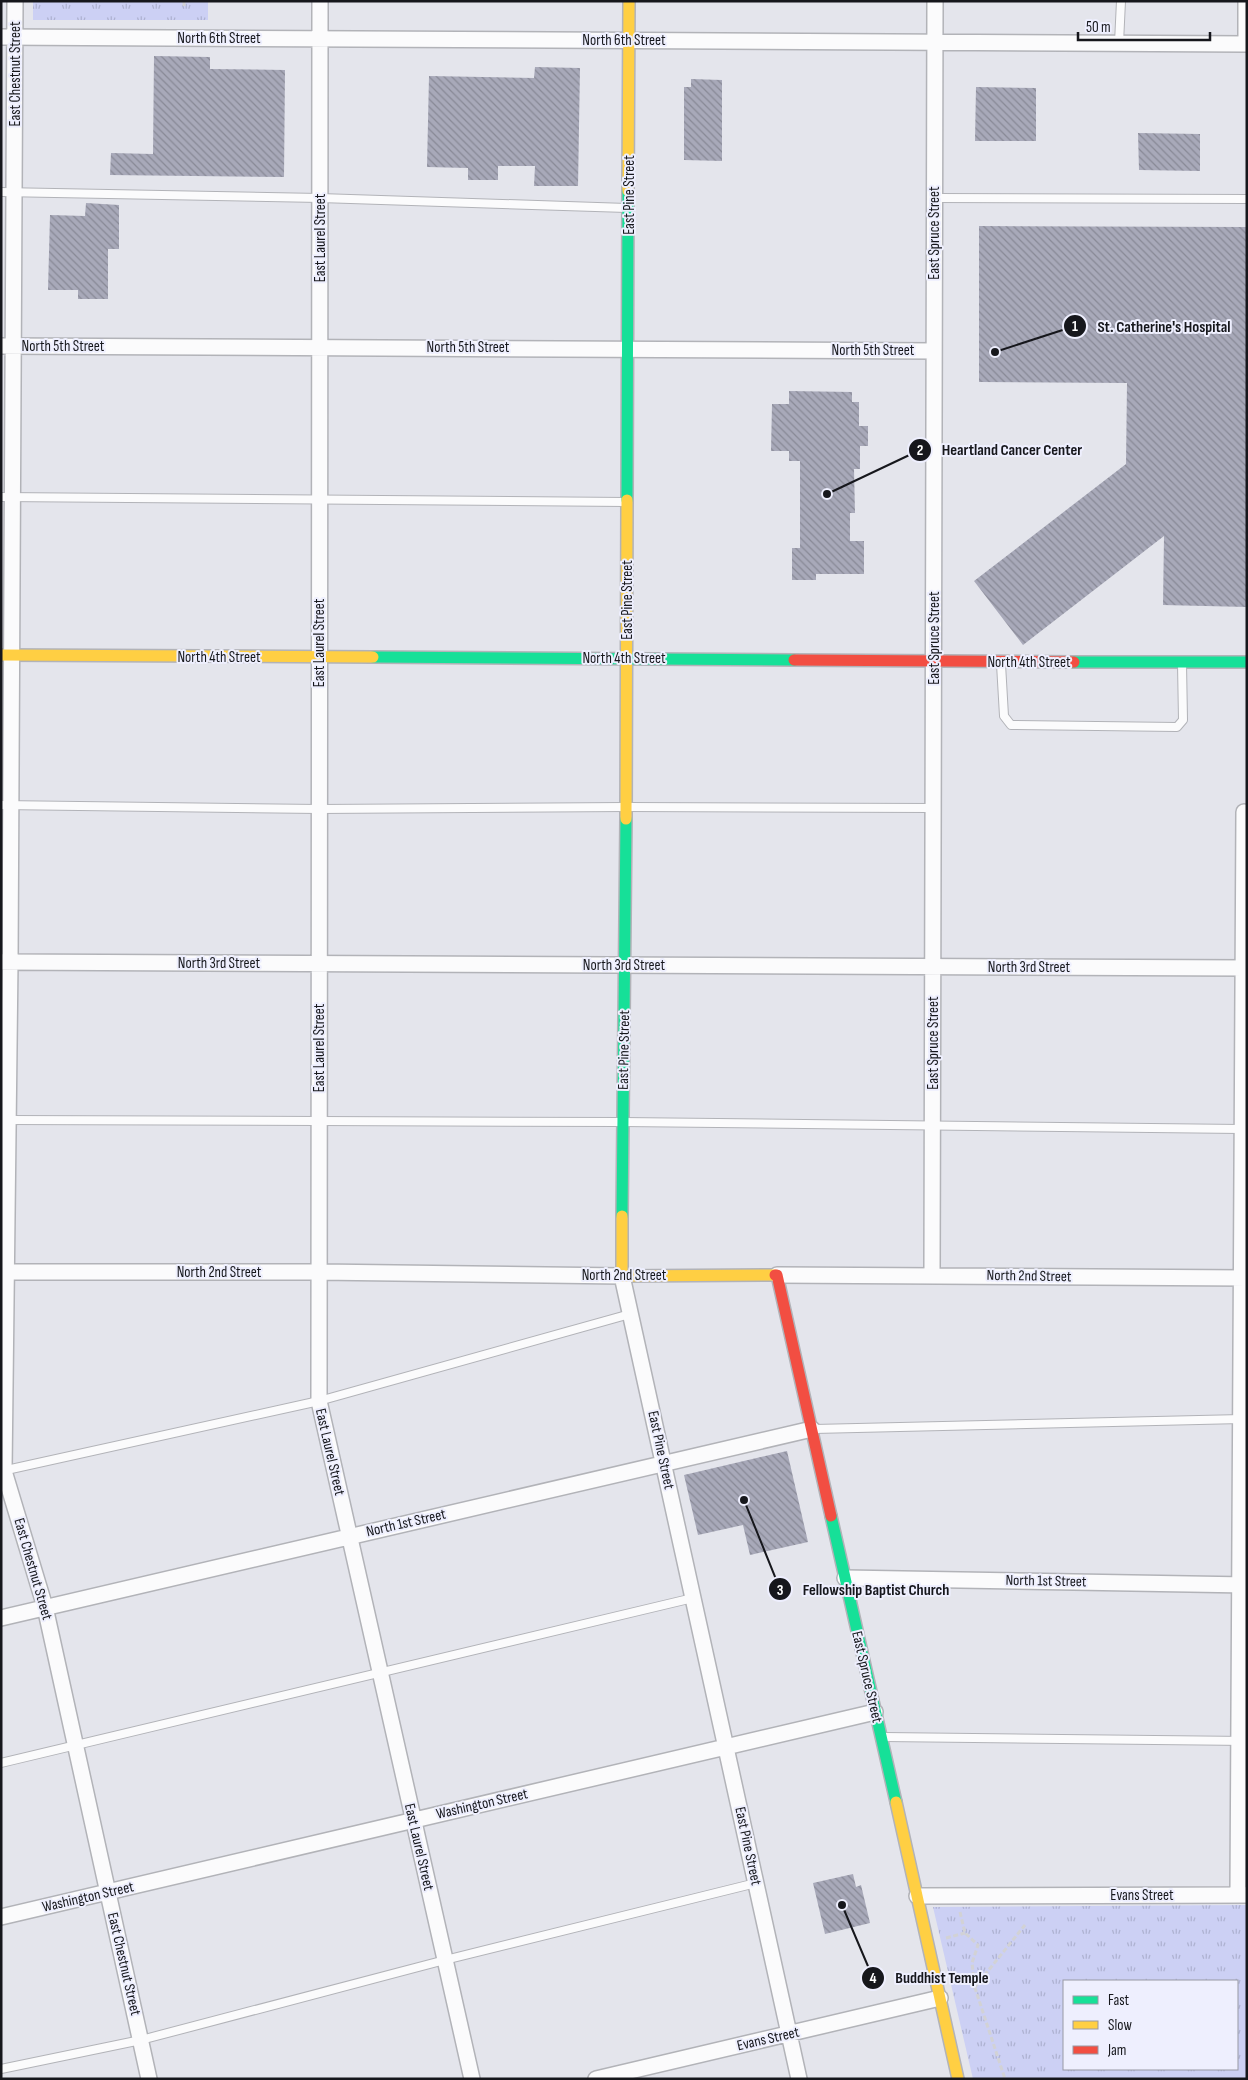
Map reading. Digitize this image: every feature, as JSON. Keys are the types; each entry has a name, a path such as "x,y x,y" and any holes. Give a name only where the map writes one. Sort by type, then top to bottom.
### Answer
{"street":[{"name":"East Chestnut Street","path":"15,1 8,37 3,1471 45,1607 149,2079"},
{"name":"East Laurel Street","path":"320,1 319,1401 472,2079"},
{"name":"East Pine Street","path":"629,1 629,348 622,1276 799,2079"},
{"name":"East Spruce Street","path":"932,1275 935,1"},
{"path":"1246,1 1247,44"},
{"name":"North 6th Street","path":"8,37 1247,44"},
{"name":"North 5th Street","path":"7,346 934,351"},
{"name":"North 4th Street","path":"6,655 627,658 934,662 1247,662"},
{"path":"1242,1895 1244,1278 1241,1129 1244,812"},
{"name":"North 3rd Street","path":"6,962 1244,968"},
{"name":"North 2nd Street","path":"4,1272 319,1272 622,1276 932,1275 1244,1278"},
{"name":"East Spruce Street","path":"777,1276 958,2079"},
{"name":"North 1st Street","path":"1,1618 812,1429"},
{"name":"North 1st Street","path":"845,1578 1243,1585"},
{"name":"Washington Street","path":"1,1917 875,1712"},
{"name":"Evans Street","path":"917,1896 1242,1895"},
{"name":"Evans Street","path":"596,2079 940,1998"}],"lane":[{"path":"1119,43 1121,1"},
{"path":"8,192 320,198 629,208"},
{"path":"934,198 1247,199"},
{"path":"7,497 628,502"},
{"path":"1001,662 1004,716 1011,725 1177,727 1183,720 1182,662"},
{"path":"6,805 319,809 626,807 934,808"},
{"path":"5,1120 624,1122 1241,1129"},
{"path":"3,1471 319,1401 630,1314"},
{"path":"812,1429 1243,1419"},
{"path":"1,1763 693,1598"},
{"path":"881,1737 1243,1741"},
{"path":"1,2069 141,2040 445,1960 756,1883"}],"path":[{"path":"184,1 184,6"},
{"path":"956,1895 965,1933 978,1945 972,1964 975,1988 1005,2079"},
{"path":"975,1988 1025,1925"}],"green space":[{"path":"33,1 208,1 208,20 33,20"},
{"path":"1247,1905 1247,2079 973,2079 933,1907"}],"building":[{"path":"154,56 210,57 210,69 285,70 284,177 110,175 111,153 153,154"},
{"path":"535,67 580,68 578,186 534,186 535,166 498,166 498,180 468,180 468,168 427,167 429,76 534,78"},
{"path":"691,79 722,80 722,161 684,160 684,87 691,87"},
{"path":"976,87 1036,88 1036,141 975,141"},
{"path":"1138,133 1200,134 1200,171 1139,170"},
{"path":"86,203 119,205 119,249 108,249 108,299 78,299 78,290 48,290 50,215 85,216"},
{"path":"979,226 1247,227 1247,607 1163,605 1164,536 1023,645 974,581 1126,464 1127,383 979,382"},
{"path":"789,391 852,392 852,402 859,402 859,426 868,426 868,446 860,446 860,469 854,469 855,513 850,513 850,541 864,541 864,574 816,574 816,580 792,580 792,548 800,548 800,461 789,461 789,451 771,451 772,404 789,404"},
{"path":"787,1451 808,1542 750,1555 743,1525 698,1535 684,1475"},
{"path":"853,1874 856,1887 861,1885 870,1923 825,1934 813,1883"}],"traffic: fast":[{"path":"627,500 628,191"},
{"path":"373,657 794,660"},
{"path":"1074,662 1247,662"},
{"path":"622,1216 626,819"},
{"path":"831,1516 896,1802"}],"traffic: slow":[{"path":"628,191 629,1"},
{"path":"626,819 627,500"},
{"path":"1,655 373,657"},
{"path":"622,1216 622,1276 775,1275"},
{"path":"896,1802 958,2079"}],"traffic: jam":[{"path":"794,660 1074,662"},
{"path":"775,1275 777,1275 831,1516"}],"place":[{"name":"St. Catherine's Hospital","path":"995,352"},
{"name":"Heartland Cancer Center","path":"827,494"},
{"name":"Fellowship Baptist Church","path":"744,1500"},
{"name":"Buddhist Temple","path":"842,1905"}]}
